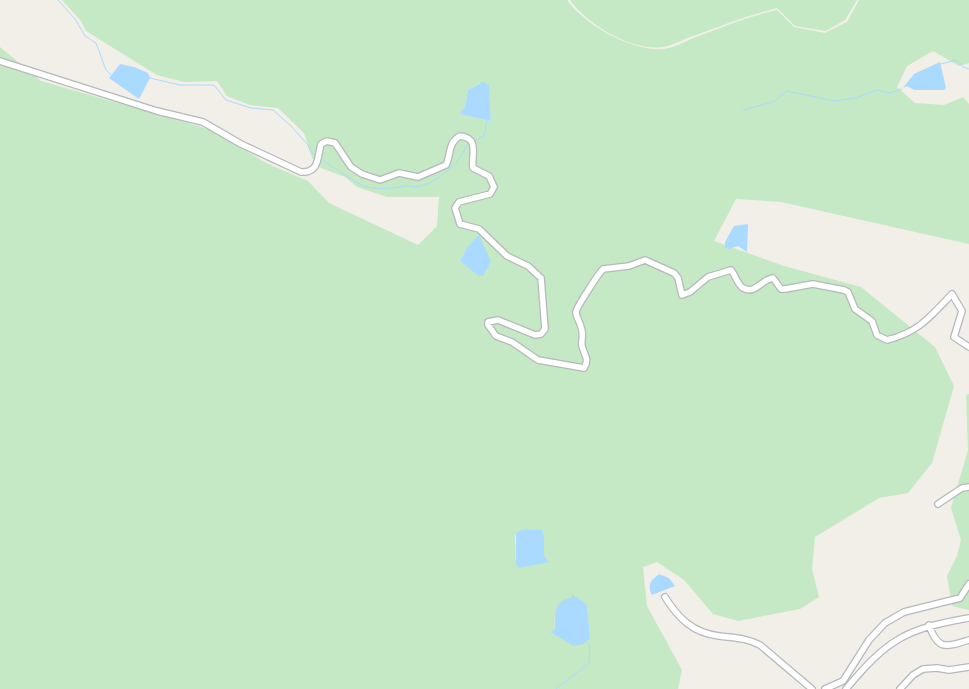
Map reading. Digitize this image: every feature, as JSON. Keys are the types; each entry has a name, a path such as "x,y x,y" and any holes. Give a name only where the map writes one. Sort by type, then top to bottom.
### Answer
{"street":[{"path":"0,60 157,111 203,122 241,144 296,170 309,172 316,166 321,144 331,141 339,148 351,167 362,174 380,180 399,173 418,177 446,165 452,143 456,138 464,136 472,142 475,154 473,168 489,176 494,187 490,194 459,202 455,208 458,221 460,224 479,229 507,256 534,271 542,282 546,320 545,330 541,334 534,335 498,320 488,322 488,325 496,336 512,342 538,360 584,368 587,357 582,345 583,334 576,312 577,305 587,295 596,277 603,269 629,266 645,260 674,273 678,278 682,294 690,292 708,277 731,270 738,282 749,290 754,290 769,278 773,278 781,289 814,284 841,288 848,292 854,309 872,321 877,335 887,340 906,335 914,330 934,315 952,294 962,311 954,337 969,346"},
{"path":"938,504 962,488 969,487"},
{"path":"825,689 843,681 869,640 885,623 904,612 960,598 969,584"},
{"path":"665,598 675,614 685,623 701,631 718,636 752,640 812,689"},
{"path":"846,689 866,664 890,643 929,625 969,618"},
{"path":"929,625 933,637 940,644 950,646 969,640"},
{"path":"900,689 913,675 923,669 954,670 969,667"}],"green space":[{"path":"62,0 567,0 585,19 610,35 638,46 664,49 756,15 777,10 794,27 825,33 847,22 859,0 969,0 969,63 959,66 933,51 907,66 897,87 915,103 944,105 963,97 969,104 969,244 781,202 736,199 714,241 784,266 861,287 935,347 954,386 932,463 908,493 879,498 815,537 812,569 819,597 800,609 738,621 713,614 684,580 657,562 643,567 647,606 682,670 678,689 0,689 0,47 41,81 212,130 266,163 308,181 329,203 418,245 437,226 439,197 387,197 357,187 345,177 321,168 312,158 304,133 278,108 250,105 227,96 217,81 184,82 157,75 86,31 81,21","holes":["479,83 489,85 491,121 459,114 465,107 468,90","483,244 490,265 477,275 460,261 466,249","522,530 535,531 544,536 544,555 548,560 516,564 516,533","574,597 587,605 590,638 551,632 555,629 554,619"]},
{"path":"570,0 857,0 845,20 826,31 795,26 777,8 736,20 667,46 651,47 624,41 611,34 587,18"},
{"path":"969,394 969,610 952,606 947,576 957,556 961,540 951,508 968,450 966,395"}],"water":[{"path":"940,62 946,88 944,90 914,90 907,86 903,88 914,74"},
{"path":"120,64 148,73 150,78 139,99 109,78"},
{"path":"482,82 489,85 491,121 459,114 465,107 468,90"},
{"path":"748,224 747,252 738,246 729,249 725,248 725,242 734,226"},
{"path":"479,235 491,262 483,276 477,275 460,261 466,249"},
{"path":"541,529 544,536 544,555 549,562 519,568 516,564 516,533 522,530"},
{"path":"659,574 669,578 675,586 652,595 650,585 652,580"},
{"path":"574,594 574,597 577,597 587,605 590,638 584,644 574,646 550,632 555,629 555,614 558,605"}],"waterway":[{"path":"58,0 75,19 85,36 96,43 106,70 112,76"},
{"path":"941,64 957,60 963,67 969,69"},
{"path":"150,78 180,85 214,85 226,100 251,108 273,110 291,126 308,145 311,152 317,156"},
{"path":"743,110 773,102 787,91 834,101 856,98 877,90 890,93 902,89"},
{"path":"474,141 484,136 487,120"},
{"path":"320,158 350,179 366,187 417,187 441,176 460,158 467,144 470,143"},
{"path":"556,689 589,663 590,645 586,641"}]}
